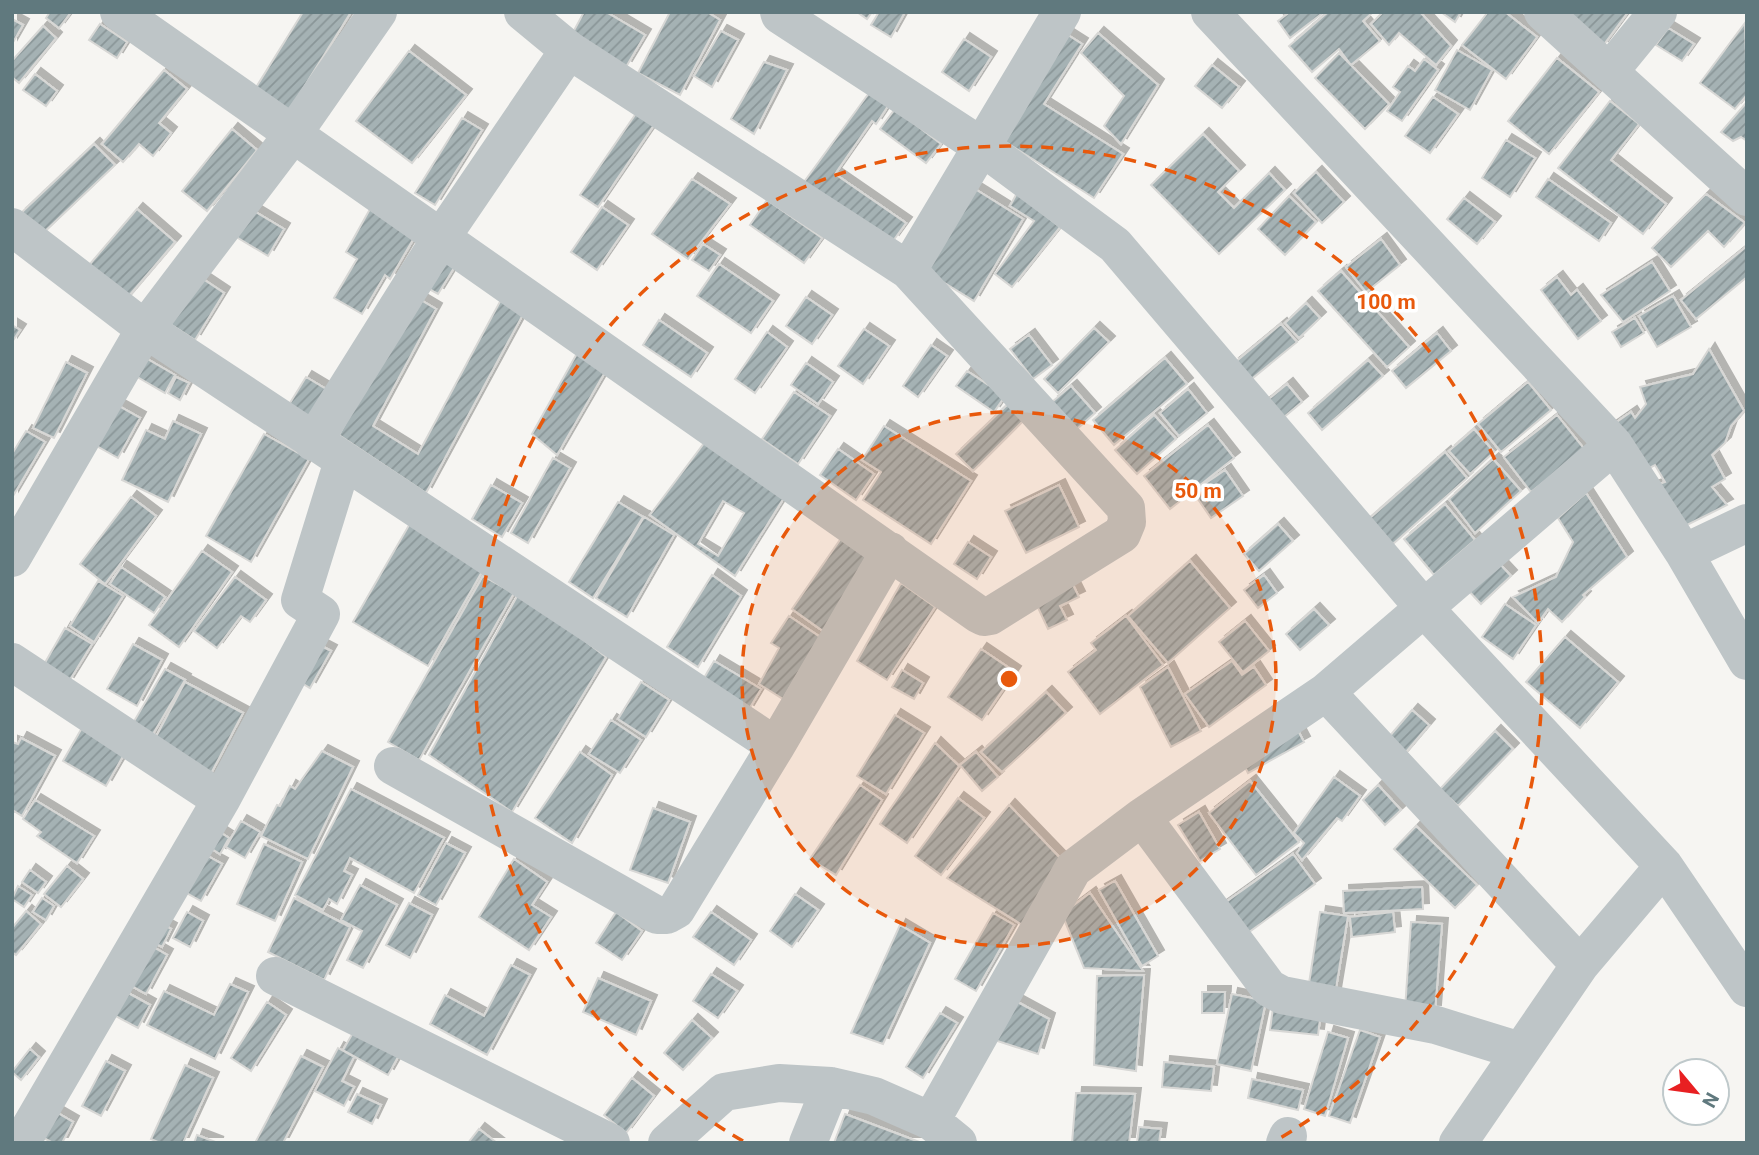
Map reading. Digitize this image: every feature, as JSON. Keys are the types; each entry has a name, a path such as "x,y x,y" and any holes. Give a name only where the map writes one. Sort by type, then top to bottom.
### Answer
{"street":[{"path":"119,12 984,617 990,616 1122,534 1127,523 1126,508 908,270 569,50 523,12"},
{"path":"12,558 145,328 293,134 377,12"},
{"path":"779,12 981,146 1115,245 1424,608 1664,866 1747,988"},
{"path":"908,270 1062,12"},
{"path":"1543,12 1747,197"},
{"path":"1609,72 1658,12"},
{"path":"1229,19 1614,445 1684,553 1747,661"},
{"path":"21,1143 221,800 321,614 300,600 328,451 441,238 569,50"},
{"path":"12,227 145,328 776,746"},
{"path":"667,1143 724,1092 779,1083 831,1086 873,1096 944,1132 1073,869 1142,817 1326,692 1614,445"},
{"path":"1684,553 1747,523"},
{"path":"393,766 657,915 667,915 676,910 890,551"},
{"path":"12,662 221,800"},
{"path":"1326,692 1580,965"},
{"path":"1142,817 1269,988 1282,995 1436,1025 1520,1051"},
{"path":"1458,1143 1580,965 1664,866"},
{"path":"275,976 611,1143"},
{"path":"808,1143 831,1086"}],"building":[{"path":"50,12 71,12 59,28 46,18"},
{"path":"303,12 351,12 289,111 255,89"},
{"path":"584,12 606,12 645,35 626,67 571,36"},
{"path":"670,12 707,12 720,20 680,95 638,73"},
{"path":"857,12 872,12 867,19"},
{"path":"879,12 905,12 891,37 871,25"},
{"path":"1290,12 1324,12 1290,38 1278,21"},
{"path":"1328,12 1373,12 1363,21 1380,41 1351,65 1339,49 1312,72 1289,46"},
{"path":"1383,12 1420,12 1451,46 1436,65 1399,33 1389,45 1371,24"},
{"path":"1441,12 1461,12 1455,22"},
{"path":"1488,12 1505,12 1537,37 1506,79 1462,45"},
{"path":"1554,12 1628,12 1602,47"},
{"path":"12,19 23,25 12,44"},
{"path":"1745,23 1747,95 1735,109 1700,83"},
{"path":"100,24 127,42 117,58 89,40"},
{"path":"43,26 56,38 19,83 12,77 12,61"},
{"path":"1668,28 1694,44 1682,61 1656,45"},
{"path":"1060,30 1082,44 1044,104 1123,154 1094,198 993,134"},
{"path":"721,31 738,40 712,87 694,76"},
{"path":"1098,33 1158,85 1121,144 1104,126 1124,96 1081,53"},
{"path":"964,39 991,57 969,91 942,72"},
{"path":"1457,50 1492,70 1470,110 1435,90"},
{"path":"409,51 466,95 412,163 356,121"},
{"path":"1339,53 1389,104 1365,129 1315,78"},
{"path":"1557,58 1599,92 1549,154 1508,121"},
{"path":"1424,59 1438,70 1402,121 1387,111 1400,92 1393,87 1408,66 1415,71"},
{"path":"764,62 787,70 754,134 731,119"},
{"path":"1212,65 1239,87 1222,108 1195,86"},
{"path":"164,70 187,89 159,123 171,133 153,156 139,144 123,162 102,144"},
{"path":"35,74 57,91 46,106 23,90"},
{"path":"869,93 888,106 876,124 872,121 835,174 906,223 893,241 804,182"},
{"path":"1433,97 1458,114 1430,153 1405,136"},
{"path":"1610,101 1639,124 1611,160 1666,204 1643,234 1558,168"},
{"path":"1747,102 1747,141 1741,137 1733,141 1721,132"},
{"path":"895,109 941,144 926,163 880,129"},
{"path":"637,112 656,122 598,207 580,195"},
{"path":"462,118 482,130 435,205 415,193"},
{"path":"232,129 257,150 207,211 182,191"},
{"path":"1203,134 1239,171 1218,192 1234,208 1269,173 1285,190 1219,254 1151,185"},
{"path":"1506,140 1535,158 1510,197 1482,178"},
{"path":"94,144 115,165 40,236 20,214"},
{"path":"1316,172 1344,202 1322,223 1294,193"},
{"path":"692,179 730,204 688,259 652,234"},
{"path":"1548,179 1611,223 1599,241 1536,197"},
{"path":"967,184 1023,219 974,301 917,266"},
{"path":"1017,193 1060,227 1012,287 995,274 1034,221 1010,206"},
{"path":"1706,194 1745,223 1724,247 1708,231 1671,267 1652,248"},
{"path":"1289,196 1316,222 1285,255 1258,229"},
{"path":"1464,198 1495,222 1477,244 1447,219"},
{"path":"375,200 421,226 390,279 385,275 362,314 334,298 357,259 346,252"},
{"path":"767,200 822,238 804,263 750,225"},
{"path":"244,205 284,229 268,256 228,232"},
{"path":"602,207 628,225 597,270 571,252"},
{"path":"137,209 175,242 122,304 84,271"},
{"path":"1381,239 1400,265 1366,292 1346,267"},
{"path":"703,244 720,255 709,271 692,260"},
{"path":"440,246 460,258 438,294 418,283"},
{"path":"1747,246 1747,277 1696,319 1681,300"},
{"path":"1652,262 1670,291 1623,322 1601,295"},
{"path":"719,264 773,301 751,333 697,296"},
{"path":"1341,271 1409,347 1387,367 1318,291"},
{"path":"194,273 224,293 195,340 164,320"},
{"path":"1557,277 1571,295 1577,290 1601,321 1578,339 1541,290"},
{"path":"414,296 436,309 373,426 418,454 503,296 526,309 426,493 339,435"},
{"path":"1673,296 1691,327 1657,347 1639,316"},
{"path":"806,297 832,315 812,344 786,326"},
{"path":"1306,303 1320,318 1299,338 1285,323"},
{"path":"1635,318 1644,333 1621,347 1612,332"},
{"path":"659,320 707,353 691,377 643,345"},
{"path":"1281,324 1297,342 1248,382 1233,364"},
{"path":"12,325 20,330 12,342"},
{"path":"1094,328 1109,342 1058,393 1044,379"},
{"path":"864,329 889,346 863,384 838,366"},
{"path":"767,332 787,347 755,393 735,379"},
{"path":"1437,333 1451,351 1406,388 1392,371"},
{"path":"1029,335 1052,365 1033,379 1010,349"},
{"path":"931,345 947,356 918,397 903,386"},
{"path":"580,348 608,367 557,455 532,434"},
{"path":"1709,349 1744,411 1731,426 1725,443 1712,455 1725,479 1712,487 1727,505 1677,530 1651,487 1665,482 1655,465 1638,474 1611,426 1631,412 1635,418 1646,404 1640,387 1693,374"},
{"path":"137,353 175,375 165,393 127,371"},
{"path":"1165,358 1187,384 1114,445 1093,420"},
{"path":"1368,360 1383,376 1322,430 1308,413"},
{"path":"66,362 87,373 54,438 33,428"},
{"path":"806,363 833,382 818,404 791,385"},
{"path":"967,371 1005,396 994,412 956,386"},
{"path":"176,377 189,383 180,400 168,393"},
{"path":"306,377 336,395 312,435 282,416"},
{"path":"1528,382 1551,410 1501,452 1478,424"},
{"path":"1287,384 1302,402 1278,422 1263,404"},
{"path":"1071,386 1095,413 1077,429 1052,402"},
{"path":"1188,389 1207,413 1179,436 1160,413"},
{"path":"794,392 830,416 798,464 762,439"},
{"path":"1008,404 1024,420 973,471 956,454"},
{"path":"117,405 140,418 118,458 95,445"},
{"path":"1154,415 1176,439 1137,474 1115,450"},
{"path":"1557,415 1585,450 1531,492 1504,457"},
{"path":"173,421 201,434 168,502 122,480 146,430 165,439"},
{"path":"1208,425 1234,458 1170,509 1144,476"},
{"path":"717,426 792,485 735,576 650,515","holes":["723,501 744,513 718,556 698,544"]},
{"path":"884,426 971,481 931,544 863,500 881,472 862,460"},
{"path":"1474,429 1494,452 1470,474 1449,451"},
{"path":"26,431 45,442 13,496 12,454"},
{"path":"264,434 309,459 251,562 206,536"},
{"path":"838,449 874,474 856,500 820,475"},
{"path":"1445,452 1467,478 1384,552 1361,526"},
{"path":"553,458 570,468 528,543 511,533"},
{"path":"1493,459 1521,491 1475,533 1449,499"},
{"path":"1225,470 1243,496 1211,518 1193,492"},
{"path":"491,485 522,503 502,537 472,519"},
{"path":"1059,485 1079,527 1026,553 1005,511"},
{"path":"1586,493 1627,557 1583,595 1585,597 1562,622 1548,609 1538,623 1513,597 1556,577 1573,542 1558,518"},
{"path":"131,497 156,516 105,584 80,564"},
{"path":"618,502 643,517 593,598 569,582"},
{"path":"1445,504 1475,540 1434,575 1404,539"},
{"path":"644,517 674,535 627,617 596,598"},
{"path":"412,520 487,563 428,666 353,622"},
{"path":"1278,524 1293,541 1259,571 1244,554"},
{"path":"842,537 873,559 823,631 792,609"},
{"path":"968,542 991,557 977,579 954,564"},
{"path":"202,551 232,572 179,647 149,625"},
{"path":"1496,560 1511,576 1481,604 1466,588"},
{"path":"1190,561 1230,608 1168,663 1128,616"},
{"path":"121,567 165,597 154,613 110,584"},
{"path":"712,575 741,596 698,667 667,647"},
{"path":"1264,575 1277,593 1258,608 1244,590"},
{"path":"483,576 514,593 419,760 388,742"},
{"path":"235,577 266,600 250,622 241,616 217,648 194,631"},
{"path":"1070,579 1079,597 1060,606 1067,620 1048,629 1033,597"},
{"path":"98,581 123,596 94,642 70,626"},
{"path":"901,583 935,607 887,680 857,661"},
{"path":"520,591 606,657 512,812 429,755"},
{"path":"1505,604 1536,625 1513,659 1482,637"},
{"path":"1314,609 1329,625 1300,650 1286,634"},
{"path":"789,616 820,637 783,699 759,684 779,648 771,643"},
{"path":"1126,616 1163,665 1100,714 1068,672 1096,650 1091,643"},
{"path":"1245,621 1269,651 1243,672 1219,642"},
{"path":"65,628 92,644 68,683 42,668"},
{"path":"1565,637 1618,682 1580,728 1526,682"},
{"path":"310,640 331,651 310,688 290,676"},
{"path":"133,644 162,660 137,706 107,689"},
{"path":"981,649 1015,672 982,720 948,697"},
{"path":"714,661 761,689 748,711 701,683"},
{"path":"1232,661 1242,675 1254,667 1266,685 1209,727 1185,694"},
{"path":"1168,667 1201,731 1171,747 1140,687"},
{"path":"165,669 185,680 150,739 130,728"},
{"path":"902,670 923,683 914,699 892,687"},
{"path":"185,682 243,713 207,781 149,750"},
{"path":"641,682 669,700 646,737 618,719"},
{"path":"1046,692 1066,713 1002,772 981,752"},
{"path":"1412,710 1429,725 1400,759 1383,744"},
{"path":"895,715 924,733 886,794 857,776"},
{"path":"611,720 641,740 620,773 589,754"},
{"path":"1295,725 1304,742 1248,773 1239,755"},
{"path":"83,726 126,751 106,786 63,761"},
{"path":"1495,731 1513,749 1458,806 1440,789"},
{"path":"21,738 55,756 22,816 14,811 12,815 12,742 18,744"},
{"path":"935,743 959,766 907,843 880,824"},
{"path":"322,751 353,767 308,859 261,836 290,786 295,789"},
{"path":"580,752 612,775 572,843 535,818"},
{"path":"976,752 998,777 982,791 960,765"},
{"path":"1334,777 1360,796 1342,821 1337,818 1302,860 1297,853 1304,843 1294,833"},
{"path":"1250,781 1299,842 1256,875 1209,813"},
{"path":"860,785 882,800 836,875 810,859"},
{"path":"1378,785 1401,810 1385,825 1363,800"},
{"path":"351,789 444,838 414,893 350,858 344,871 352,875 337,904 329,899 323,910 295,895"},
{"path":"958,798 984,818 941,875 915,856"},
{"path":"35,800 94,836 77,863 37,836 41,832 23,819"},
{"path":"1009,805 1062,860 1024,926 947,878"},
{"path":"653,808 690,822 668,883 630,870"},
{"path":"1199,812 1220,849 1200,861 1178,825"},
{"path":"241,821 260,832 245,858 226,847"},
{"path":"210,826 229,838 220,854 201,842"},
{"path":"1416,826 1477,885 1455,908 1394,849"},
{"path":"446,843 465,853 436,905 418,895"},
{"path":"264,844 302,862 275,921 237,904"},
{"path":"204,854 222,864 201,901 183,891"},
{"path":"1293,854 1315,884 1241,938 1219,907"},
{"path":"514,859 547,882 532,905 551,917 529,950 479,917"},
{"path":"67,866 83,879 61,907 44,894"},
{"path":"30,870 46,882 38,893 22,882"},
{"path":"1115,881 1158,956 1142,966 1099,890"},
{"path":"360,885 397,905 363,968 347,960 362,931 341,920"},
{"path":"18,886 32,895 24,907 12,899"},
{"path":"1422,887 1423,909 1344,913 1343,891"},
{"path":"1090,893 1143,971 1084,968 1062,914"},
{"path":"795,894 818,910 792,947 770,931"},
{"path":"42,898 54,906 46,920 33,912"},
{"path":"294,898 350,927 324,980 268,952"},
{"path":"409,903 432,915 410,958 386,945"},
{"path":"26,911 41,924 16,955 12,952 12,928"},
{"path":"187,912 203,921 190,947 173,938"},
{"path":"616,912 642,931 622,960 596,943"},
{"path":"711,912 751,940 734,965 693,937"},
{"path":"1320,912 1348,916 1335,994 1308,990"},
{"path":"1393,912 1395,932 1352,937 1350,917"},
{"path":"993,913 1014,925 976,991 955,979"},
{"path":"155,920 171,929 162,947 145,938"},
{"path":"1411,922 1442,924 1435,1011 1405,1009"},
{"path":"900,925 930,943 883,1044 851,1033"},
{"path":"148,944 167,955 146,994 126,983"},
{"path":"511,965 530,975 487,1055 430,1024 445,995 484,1016"},
{"path":"711,974 737,991 718,1018 693,1001"},
{"path":"1144,975 1136,1071 1094,1065 1097,976"},
{"path":"598,978 651,1001 636,1035 583,1012"},
{"path":"230,984 248,992 215,1059 147,1025 164,991 214,1015"},
{"path":"121,989 150,1005 138,1028 108,1012"},
{"path":"1202,992 1225,992 1224,1013 1202,1013"},
{"path":"1232,994 1266,1001 1251,1071 1217,1064"},
{"path":"1010,998 1049,1019 1038,1054 991,1039"},
{"path":"267,1002 286,1015 251,1071 231,1058"},
{"path":"1273,1007 1321,1011 1318,1035 1270,1030"},
{"path":"940,1013 957,1023 923,1078 906,1067"},
{"path":"692,1020 712,1038 683,1070 664,1053"},
{"path":"1360,1030 1380,1037 1350,1123 1329,1116"},
{"path":"354,1031 398,1057 388,1075 343,1050"},
{"path":"1328,1032 1348,1038 1325,1116 1304,1109"},
{"path":"338,1048 354,1057 342,1081 354,1087 344,1106 315,1091"},
{"path":"30,1049 39,1057 21,1080 12,1072"},
{"path":"301,1056 323,1067 283,1143 255,1143"},
{"path":"106,1061 125,1071 101,1116 82,1106"},
{"path":"1164,1062 1214,1067 1211,1091 1162,1087"},
{"path":"185,1065 213,1078 183,1143 160,1143 151,1139"},
{"path":"632,1078 654,1096 626,1133 604,1115"},
{"path":"1252,1079 1303,1090 1298,1110 1248,1098"},
{"path":"1076,1093 1135,1094 1129,1143 1072,1143"},
{"path":"357,1094 381,1105 372,1124 348,1112"},
{"path":"56,1112 73,1122 62,1143 53,1143 42,1137"},
{"path":"845,1114 922,1143 834,1143"},
{"path":"1139,1127 1161,1129 1159,1143 1137,1143"},
{"path":"479,1129 497,1143 468,1143"},
{"path":"197,1135 218,1143 194,1143"}]}
